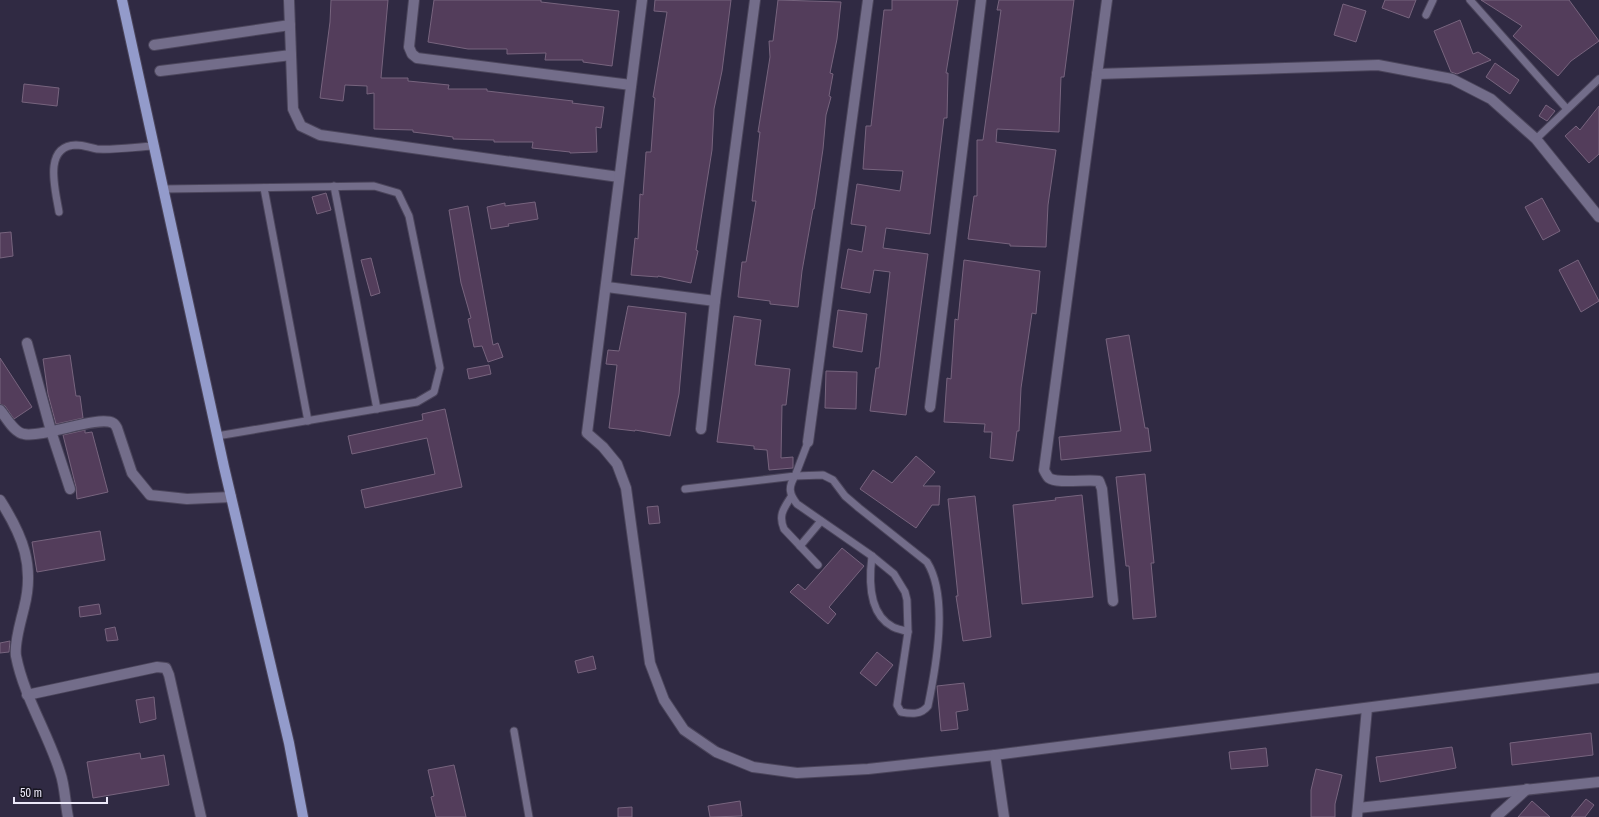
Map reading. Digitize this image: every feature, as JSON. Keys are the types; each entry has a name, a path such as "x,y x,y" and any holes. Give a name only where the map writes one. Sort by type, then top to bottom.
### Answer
{"main road":[{"path":"122,0 217,436 289,743 303,817"}],"street":[{"path":"289,0 293,109 301,126 320,135 619,177"},
{"path":"414,0 409,47 412,54 417,58 631,85"},
{"path":"642,0 619,177 607,287 587,433 603,447 617,464 626,488 650,663 664,700 684,730 716,752 754,767 797,773 868,769 995,755 1599,678"},
{"path":"701,429 715,301 755,0"},
{"path":"808,442 868,0"},
{"path":"930,408 981,0"},
{"path":"1107,0 1044,470 1049,478 1057,481 1089,479 1099,481 1102,489 1114,601"},
{"path":"154,45 290,25"},
{"path":"160,71 291,55"},
{"path":"1098,74 1378,65 1452,79 1491,99 1536,139 1599,217"},
{"path":"607,287 715,301"},
{"path":"27,344 51,431 70,489"},
{"path":"0,410 16,430 23,434 51,431 103,421 113,423 117,428 132,473 150,494 187,500 231,497"},
{"path":"0,500 15,524 26,554 29,588 19,629 16,654 27,695 42,725 61,773 68,817"},
{"path":"27,695 157,667 166,668 169,675 201,817"},
{"path":"1367,708 1357,812 1527,789 1599,782"},
{"path":"995,755 1004,817"},
{"path":"1496,817 1527,789"}],"lane":[{"path":"1426,15 1433,0"},
{"path":"1470,0 1567,109"},
{"path":"1536,139 1599,79"},
{"path":"59,212 53,171 56,158 62,149 74,145 98,149 153,146"},
{"path":"334,186 377,409"},
{"path":"163,190 374,186 398,193 409,216 440,368 434,392 417,402 217,436"},
{"path":"264,188 308,421"},
{"path":"685,489 795,476 823,475 834,480 845,496 927,562 933,571 936,582 938,654 928,706 924,711 909,714 901,712 898,709 898,699 908,632 907,600 905,592 894,574 872,556 797,504 791,497 790,483 795,476 808,442"},
{"path":"791,497 782,511 781,523 784,529 818,565"},
{"path":"800,546 821,521"},
{"path":"872,556 870,578 872,597 877,609 884,620 893,627 908,632"},
{"path":"514,731 529,817"}],"building":[{"path":"331,0 388,0 381,78 408,78 408,81 449,85 448,89 487,89 487,91 573,101 572,103 604,107 601,128 596,127 597,152 570,153 532,148 533,142 494,142 494,140 453,139 453,137 413,132 413,130 374,129 374,93 367,94 367,86 345,85 343,101 320,98 330,22"},
{"path":"434,0 541,0 541,2 619,11 612,66 583,62 583,60 545,60 546,53 507,54 507,49 468,49 428,42"},
{"path":"655,0 731,0 722,71 714,109 712,150 696,250 698,251 691,283 658,276 631,275 635,238 638,239 640,194 643,195 646,152 651,152 655,98 653,97 667,12 654,11"},
{"path":"778,0 841,2 837,39 830,73 833,74 829,96 831,97 826,115 823,149 814,209 802,271 798,307 770,304 770,301 738,297 742,262 746,262 756,201 752,201 760,132 758,132 770,57 769,41 773,41"},
{"path":"892,0 958,0 946,73 948,73 947,118 944,118 930,234 886,228 883,248 928,254 906,415 870,411 876,368 879,368 890,272 874,270 870,293 841,288 848,249 862,252 866,226 851,224 857,184 900,191 903,171 863,169 866,126 871,126 884,10 892,10"},
{"path":"999,0 1074,0 1064,77 1061,77 1059,132 997,129 996,142 1056,150 1048,205 1046,247 1010,246 1010,244 968,239 974,196 977,196 977,140 983,140 1001,10 997,10"},
{"path":"1385,0 1416,0 1409,18 1382,8"},
{"path":"1481,0 1569,0 1599,41 1571,61 1558,76 1513,36 1522,26"},
{"path":"1343,4 1366,11 1356,42 1334,35"},
{"path":"1460,20 1473,54 1478,52 1491,60 1457,74 1451,72 1434,31"},
{"path":"1495,63 1519,80 1510,94 1486,77"},
{"path":"24,84 59,88 57,106 22,102"},
{"path":"1546,105 1555,111 1547,121 1539,116"},
{"path":"1599,106 1599,154 1589,163 1565,136 1576,126 1580,130"},
{"path":"326,193 331,210 317,214 312,197"},
{"path":"1542,198 1560,231 1543,240 1525,207"},
{"path":"535,202 538,219 508,224 509,226 491,229 487,207 505,203 505,206"},
{"path":"468,206 493,345 498,343 503,357 488,362 482,346 474,347 468,319 471,318 461,283 449,210"},
{"path":"11,232 13,256 0,258 0,233"},
{"path":"371,258 380,293 371,296 361,260"},
{"path":"964,260 1040,271 1036,314 1032,313 1021,388 1019,431 1017,431 1013,461 990,458 992,432 984,432 985,424 944,422 947,378 951,379 955,319 958,320"},
{"path":"1578,260 1599,301 1581,312 1559,270"},
{"path":"628,306 686,313 679,394 670,436 635,430 609,428 617,365 606,364 608,350 619,351"},
{"path":"838,310 867,314 862,352 833,347"},
{"path":"734,316 761,320 755,365 790,369 786,405 782,405 781,458 793,457 793,468 769,470 767,450 754,449 754,446 717,442"},
{"path":"1129,335 1145,428 1148,428 1151,451 1061,460 1059,437 1121,431 1106,339"},
{"path":"70,355 76,396 80,396 83,418 56,424 48,394 43,359"},
{"path":"0,358 32,407 14,419 5,406 0,404"},
{"path":"489,365 491,374 469,379 467,369"},
{"path":"826,371 857,372 856,409 825,408"},
{"path":"445,409 462,487 365,508 361,490 435,474 427,438 352,454 348,436 423,420 422,414"},
{"path":"85,430 85,433 92,432 108,492 77,499 76,487 63,435"},
{"path":"916,456 935,472 923,486 940,486 939,505 932,505 916,528 860,489 873,470 892,483"},
{"path":"1145,474 1154,563 1151,563 1156,617 1133,619 1129,566 1126,566 1116,477"},
{"path":"1082,495 1093,597 1022,604 1013,505 1056,500 1055,498"},
{"path":"975,496 991,637 963,641 956,596 958,596 948,499"},
{"path":"658,506 660,523 649,524 647,507"},
{"path":"100,531 105,560 37,572 32,542"},
{"path":"842,548 864,566 829,607 836,614 828,624 790,592 798,584 805,590"},
{"path":"99,604 101,614 80,617 79,607"},
{"path":"115,627 118,640 107,641 105,629"},
{"path":"10,641 9,652 0,653 0,643"},
{"path":"877,652 893,665 876,686 860,673"},
{"path":"593,656 596,669 578,673 575,661"},
{"path":"964,683 968,710 956,712 958,729 941,731 937,686"},
{"path":"154,697 156,719 140,723 136,700"},
{"path":"1591,733 1593,755 1512,765 1510,743"},
{"path":"1452,747 1456,768 1380,782 1376,757"},
{"path":"1266,748 1268,766 1231,769 1229,752"},
{"path":"140,753 141,759 164,755 169,785 93,798 87,762"},
{"path":"454,765 466,817 436,817 431,797 434,796 428,770"},
{"path":"1316,769 1342,775 1335,804 1335,817 1311,817 1311,790"},
{"path":"1586,799 1594,805 1585,817 1571,817"},
{"path":"740,801 742,816 710,817 708,806"},
{"path":"1532,801 1550,817 1518,817"},
{"path":"632,807 632,817 618,817 618,808"}]}
